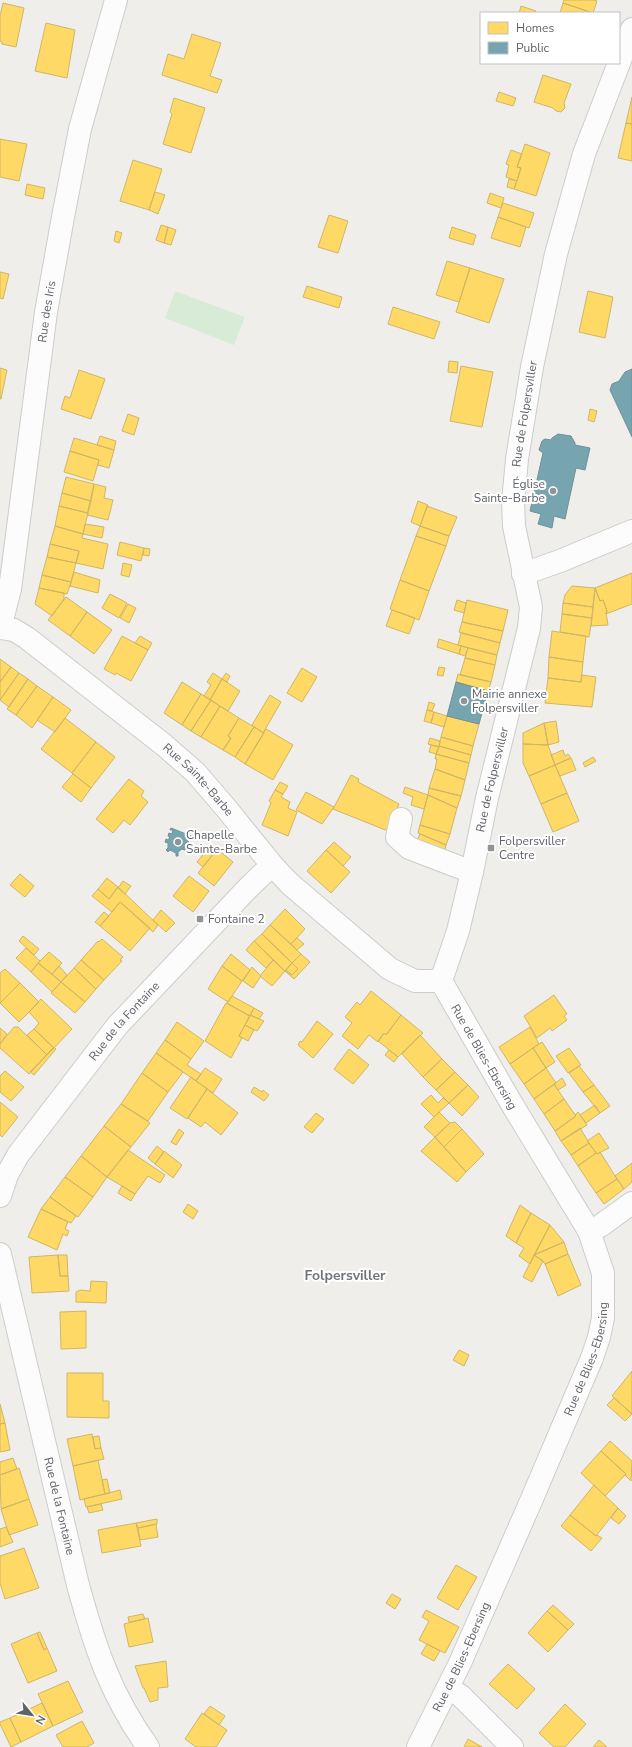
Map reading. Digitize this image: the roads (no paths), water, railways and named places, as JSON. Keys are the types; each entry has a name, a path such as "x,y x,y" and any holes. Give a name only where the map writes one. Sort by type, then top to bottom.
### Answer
{"street":[{"name":"Rue des Iris","path":"0,628 10,589 46,312 63,217 80,129 116,0"},
{"name":"Rue de Folpersviller","path":"620,60 632,29"},
{"name":"Rue de Folpersviller","path":"441,981 458,930 529,628 531,607 514,526 513,502 517,459 532,367 556,254 575,183 584,154 619,64"},
{"path":"523,574 560,561 632,531"},
{"name":"Rue Sainte-Barbe","path":"0,628 14,630 27,638 164,745 195,772 272,865 308,899 390,968 415,981 441,981"},
{"path":"401,819 397,837 410,848 472,872"},
{"name":"Rue de la Fontaine","path":"0,1196 7,1175 18,1155 117,1026 217,920 272,865"},
{"name":"Rue de Blies-Ebersing","path":"418,1747 448,1688 531,1501 599,1337 603,1318 603,1273 589,1231 513,1106 441,981"},
{"path":"589,1231 600,1226 632,1202"},
{"name":"Rue de la Fontaine","path":"0,1254 90,1632 107,1677 120,1704 148,1747"},
{"path":"448,1688 465,1700 512,1747"}],"place":[{"name":"Église Sainte-Barbe","path":"553,491"},
{"name":"Mairie annexe Folpersviller","path":"464,701"},
{"name":"Chapelle Sainte-Barbe","path":"178,842"},
{"name":"Folpersviller Centre","path":"491,848"},
{"name":"Fontaine 2","path":"200,919"}],"district":[{"name":"Folpersviller","path":"345,1275"}]}
